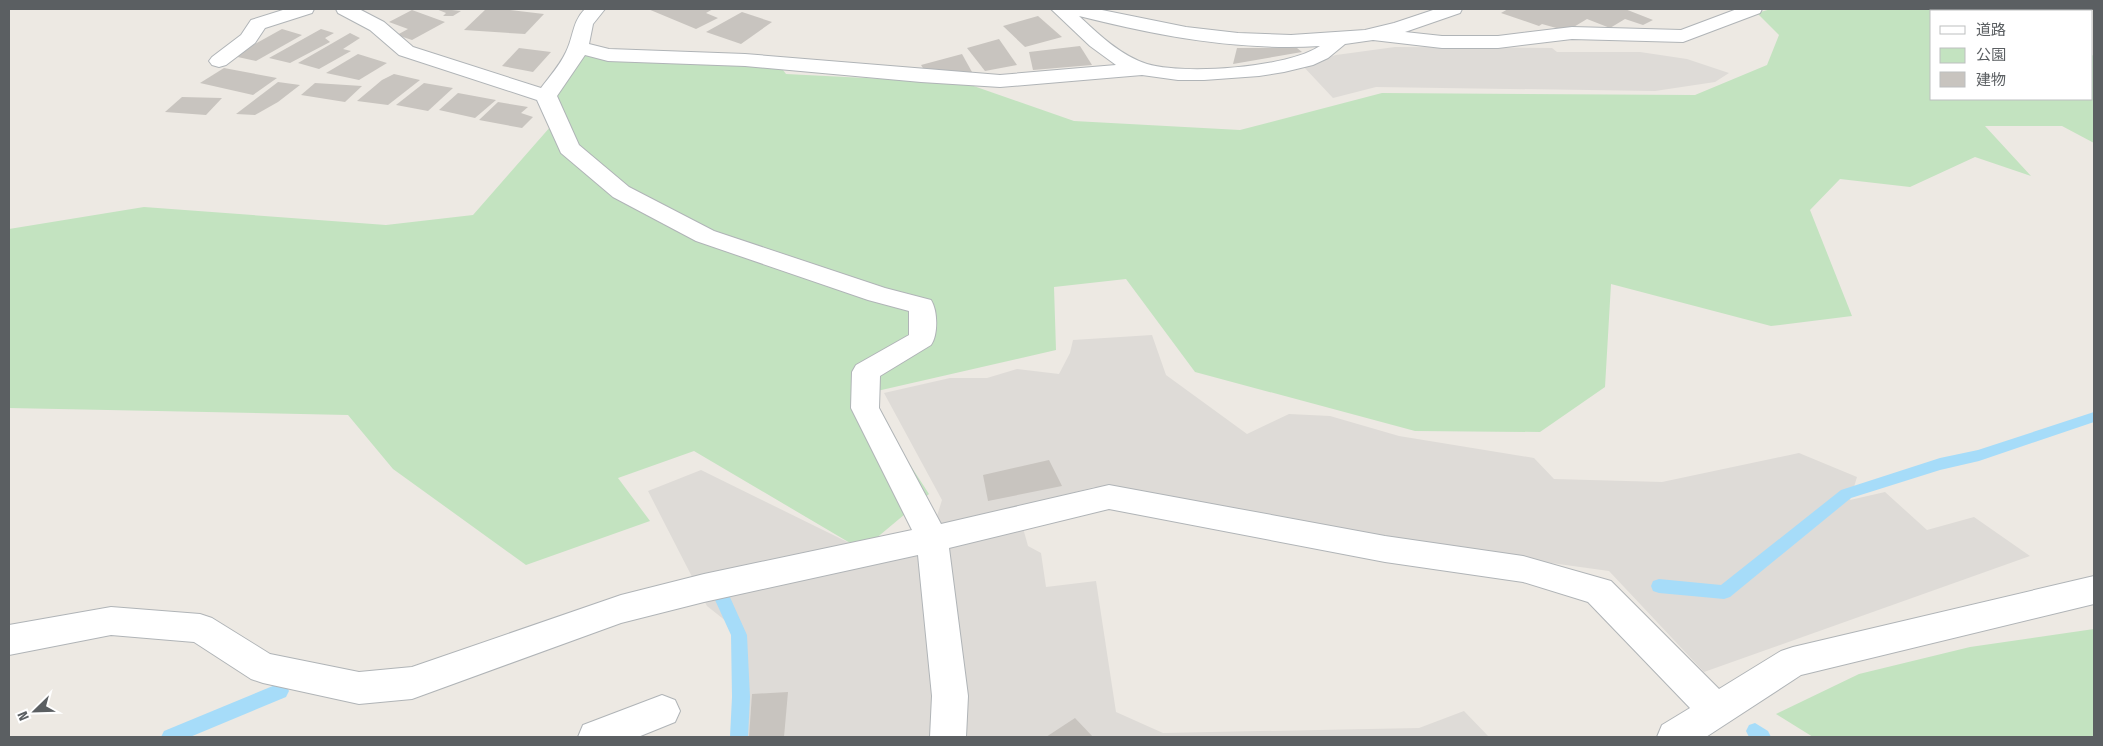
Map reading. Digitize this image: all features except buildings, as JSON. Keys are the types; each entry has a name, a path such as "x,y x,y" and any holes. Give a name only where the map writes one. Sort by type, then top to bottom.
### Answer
{"street":[{"path":"219,61 248,39 258,24 305,9"},
{"path":"345,9 377,26 406,51 546,96 569,148 621,192 705,236 877,294 922,306 922,339 866,372 865,408 882,444 914,500 932,539 950,696 948,737"},
{"path":"546,96 568,67 578,47 582,25 596,9"},
{"path":"1060,9 1108,50 1140,69"},
{"path":"1075,9 1159,29 1232,39 1291,41 1344,38 1371,34 1407,26 1453,9"},
{"path":"1371,34 1442,42 1498,42 1572,33 1683,36 1753,9"},
{"path":"578,47 608,56 745,60 921,76 1000,81 1140,69 1186,75 1243,72 1270,68 1320,55 1344,38"},
{"path":"9,640 111,621 200,628 263,668 359,688 412,683 621,609 714,586 932,539 1109,497 1385,549 1523,569 1600,591 1717,711"},
{"path":"1675,737 1794,662 2094,590"},
{"path":"596,737 662,711"}],"shaded area":[{"path":"1395,47 1552,48 1557,52 1640,52 1687,59 1729,73 1715,82 1655,91 1376,87 1333,98 1302,65 1336,55"},
{"path":"1152,335 1166,375 1247,434 1289,414 1330,416 1399,436 1534,458 1554,479 1662,482 1799,453 1857,477 1850,500 1885,492 1927,530 1974,517 2030,556 1704,672 1609,571 1372,538 1094,487 1021,507 1023,528 1028,546 1041,553 1046,587 1096,581 1116,712 1163,733 1419,728 1464,711 1489,737 738,737 746,637 707,606 648,491 701,470 882,559 936,519 942,500 884,393 950,378 987,378 1017,369 1059,374 1070,353 1073,340"}],"green space":[{"path":"1771,9 1999,10 1930,10 1930,100 2093,100 2093,56 2094,143 2062,126 1985,126 2031,176 1975,157 1910,187 1840,179 1810,210 1852,316 1771,326 1611,284 1605,387 1540,432 1415,431 1195,372 1126,279 1054,287 1056,350 864,394 929,494 862,550 694,451 618,478 650,521 526,565 393,469 348,415 9,408 9,229 144,207 386,225 473,215 551,126 548,107 568,52 774,58 786,74 965,83 1074,121 1240,130 1382,93 1695,95 1767,65 1779,35 1757,13"},
{"path":"2094,629 2094,737 1813,737 1776,714 1859,674 1970,647"}],"waterway":[{"path":"1659,586 1724,592 1846,494 1940,464 1979,455 2094,417"},
{"path":"723,600 739,635 741,697 739,737"},
{"path":"170,737 280,691"},
{"path":"1755,731 1762,737"}]}
